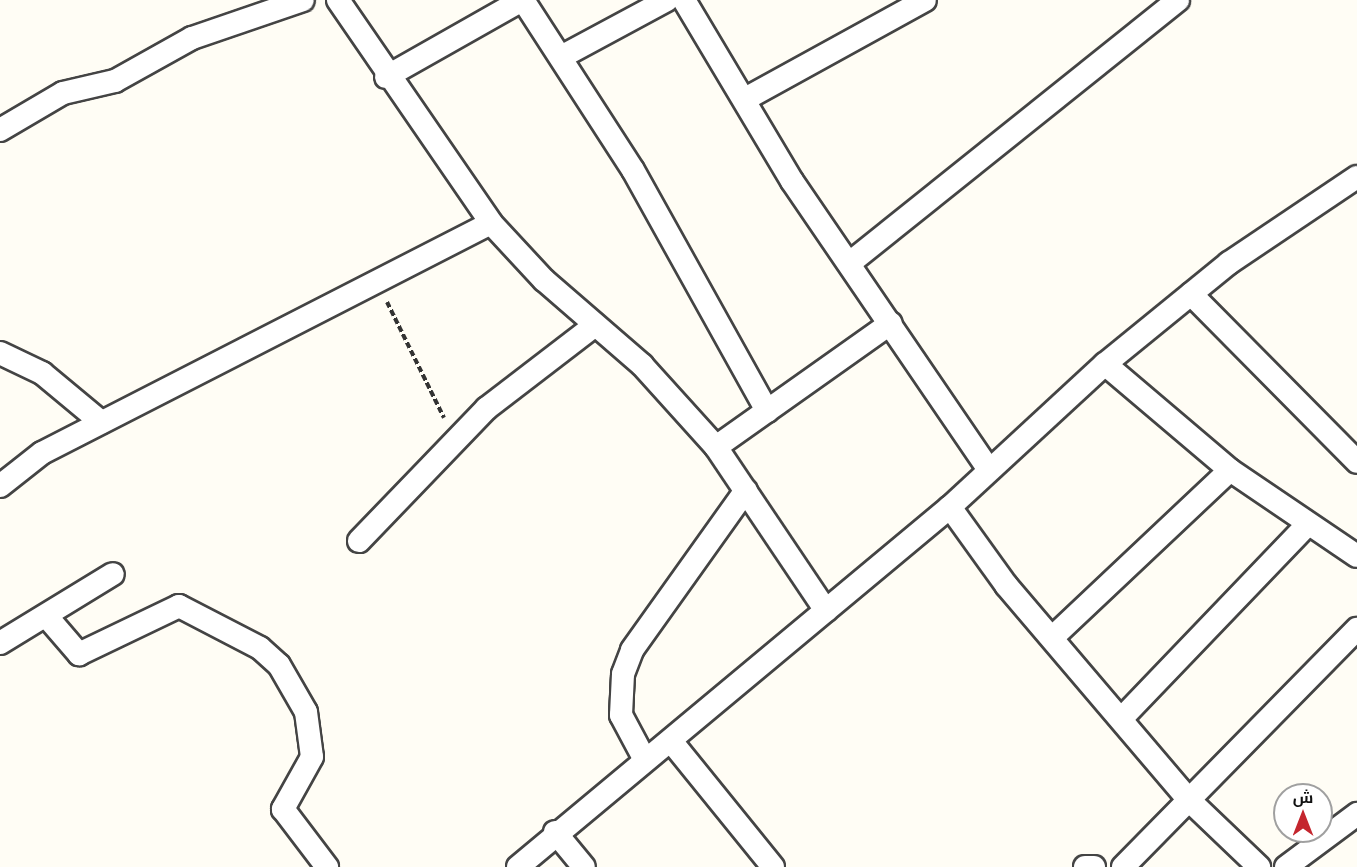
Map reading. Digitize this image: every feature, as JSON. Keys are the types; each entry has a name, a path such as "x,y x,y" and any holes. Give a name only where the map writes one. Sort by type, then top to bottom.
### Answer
{"street":[{"path":"0,130 63,93 115,81 192,38 303,0"},
{"path":"338,0 386,77 491,223 595,325 634,357 716,447 826,611"},
{"path":"386,77 523,0 633,170 767,411"},
{"path":"561,57 667,0"},
{"path":"684,0 747,98 792,181 851,262 988,468"},
{"path":"747,98 925,0"},
{"path":"851,262 1178,0"},
{"path":"518,867 555,832 671,741 950,507 988,468 1105,364 1191,294 1357,177"},
{"path":"0,486 42,453 491,223"},
{"path":"1191,294 1357,462"},
{"path":"716,447 891,324"},
{"path":"359,541 456,439 519,380 595,325"},
{"path":"0,353 42,373 101,422"},
{"path":"1105,364 1230,470 1306,526 1357,556"},
{"path":"1053,637 1230,470"},
{"path":"645,760 621,715 626,666 746,490"},
{"path":"950,507 1006,585 1123,717 1189,800 1258,867"},
{"path":"1123,717 1306,526"},
{"path":"0,643 48,618 113,574"},
{"path":"48,618 79,654 179,606 260,648 279,665 306,712 312,757 283,808 327,867"},
{"path":"1123,867 1357,630"},
{"path":"671,741 773,867"},
{"path":"1286,867 1357,814"},
{"path":"555,832 584,867"},
{"path":"1085,867 1094,867"}],"path":[{"path":"378,279 402,341 456,439"}]}
